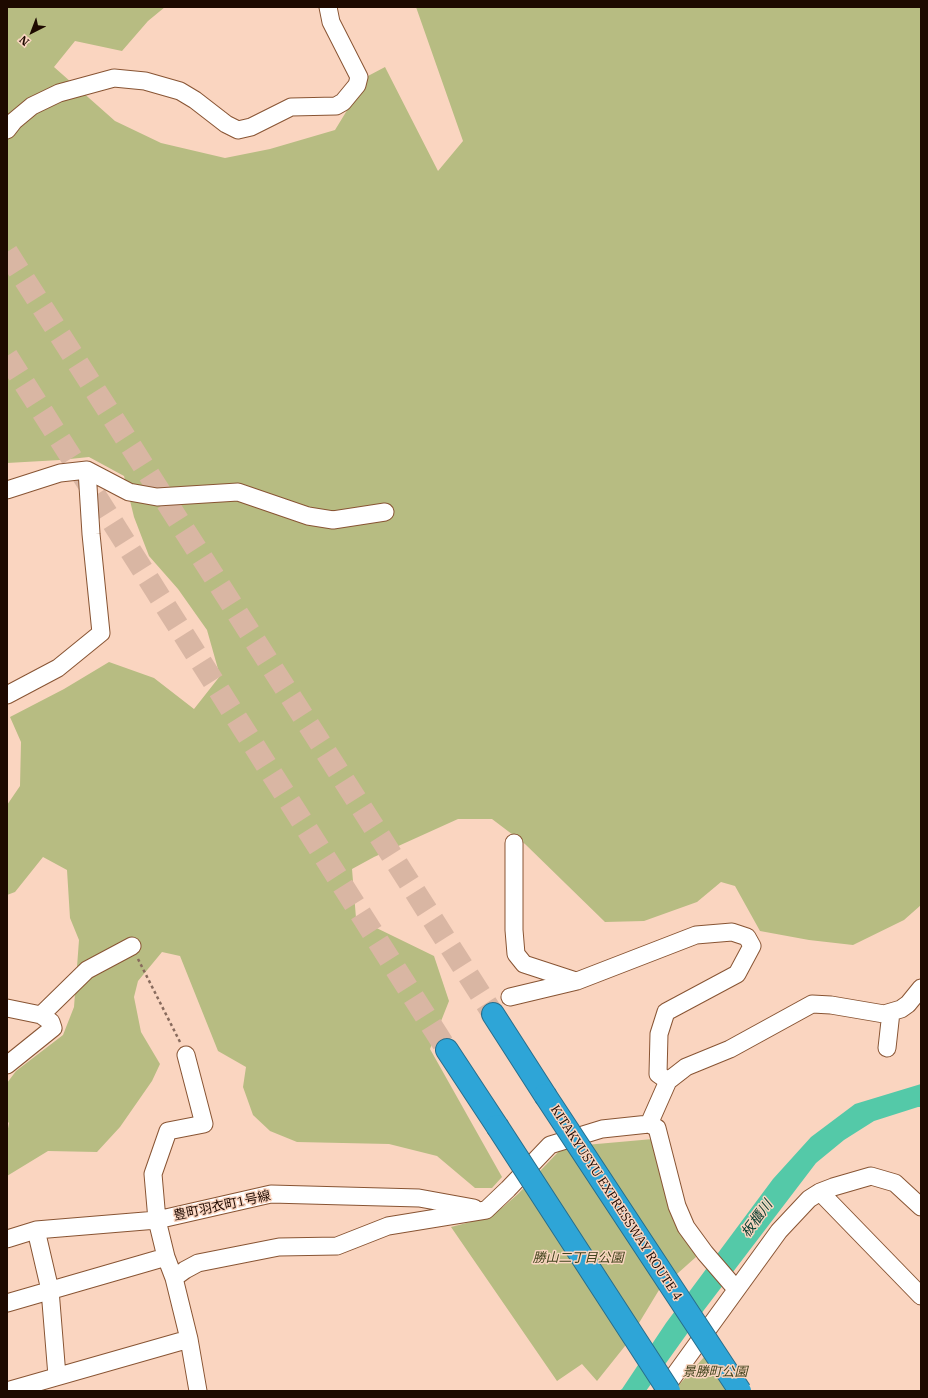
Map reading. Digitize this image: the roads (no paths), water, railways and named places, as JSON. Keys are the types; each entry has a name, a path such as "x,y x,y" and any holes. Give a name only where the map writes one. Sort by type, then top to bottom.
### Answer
{"highway":[{"name":"KITAKYUSYU EXPRESSWAY ROUTE 4","path":"492,1014 740,1391"},
{"path":"447,1050 669,1391"}],"street":[{"path":"7,130 14,121 32,106 59,93 114,78 145,81 180,91 195,100 226,124 238,130 251,127 291,107 336,106 343,102 357,85 358,77 331,22 328,7"},
{"path":"7,490 60,473 87,470 129,492 157,497 238,492 308,516 334,520 385,512"},
{"path":"7,695 58,668 101,633 91,534 87,470"},
{"path":"514,843 514,930 516,954 524,964 576,981"},
{"path":"510,997 576,981 696,935 732,932 747,936 752,946 736,974 666,1012 659,1034 658,1074 668,1080"},
{"path":"41,1015 87,970 132,946"},
{"path":"649,1124 668,1080 686,1067 730,1049 812,1004 831,1005 884,1014 914,1005 921,988"},
{"path":"7,1008 41,1015 51,1022 53,1028 7,1065"},
{"path":"887,1048 891,1012"},
{"path":"186,1055 204,1124 168,1131 153,1174 157,1220 166,1257 174,1278 190,1339 198,1391"},
{"path":"174,1278 198,1263 279,1247 337,1246 388,1226 486,1210 508,1190 550,1145 602,1129 649,1124 657,1128 677,1206 686,1227 705,1253 734,1286"},
{"path":"663,1391 734,1286 809,1199 820,1192 871,1176 895,1183 921,1207"},
{"path":"820,1192 921,1296"},
{"name":"豊町羽衣町1号線","path":"7,1239 36,1230 157,1220 271,1194 419,1198 486,1210"},
{"path":"36,1230 50,1290 57,1376"},
{"path":"7,1302 166,1257"},
{"path":"7,1391 190,1339"}],"water":[{"name":"板櫃川","path":"921,1084 921,1107 874,1121 844,1140 816,1163 704,1310 646,1391 619,1391 622,1389 666,1323 773,1179 811,1137 855,1104"}],"tunnel":[{"path":"7,252 493,1014"},
{"path":"7,356 447,1050"}],"park label":[{"name":"勝山二丁目公園","path":"578,1258"},
{"name":"景勝町公園","path":"715,1372"}]}
